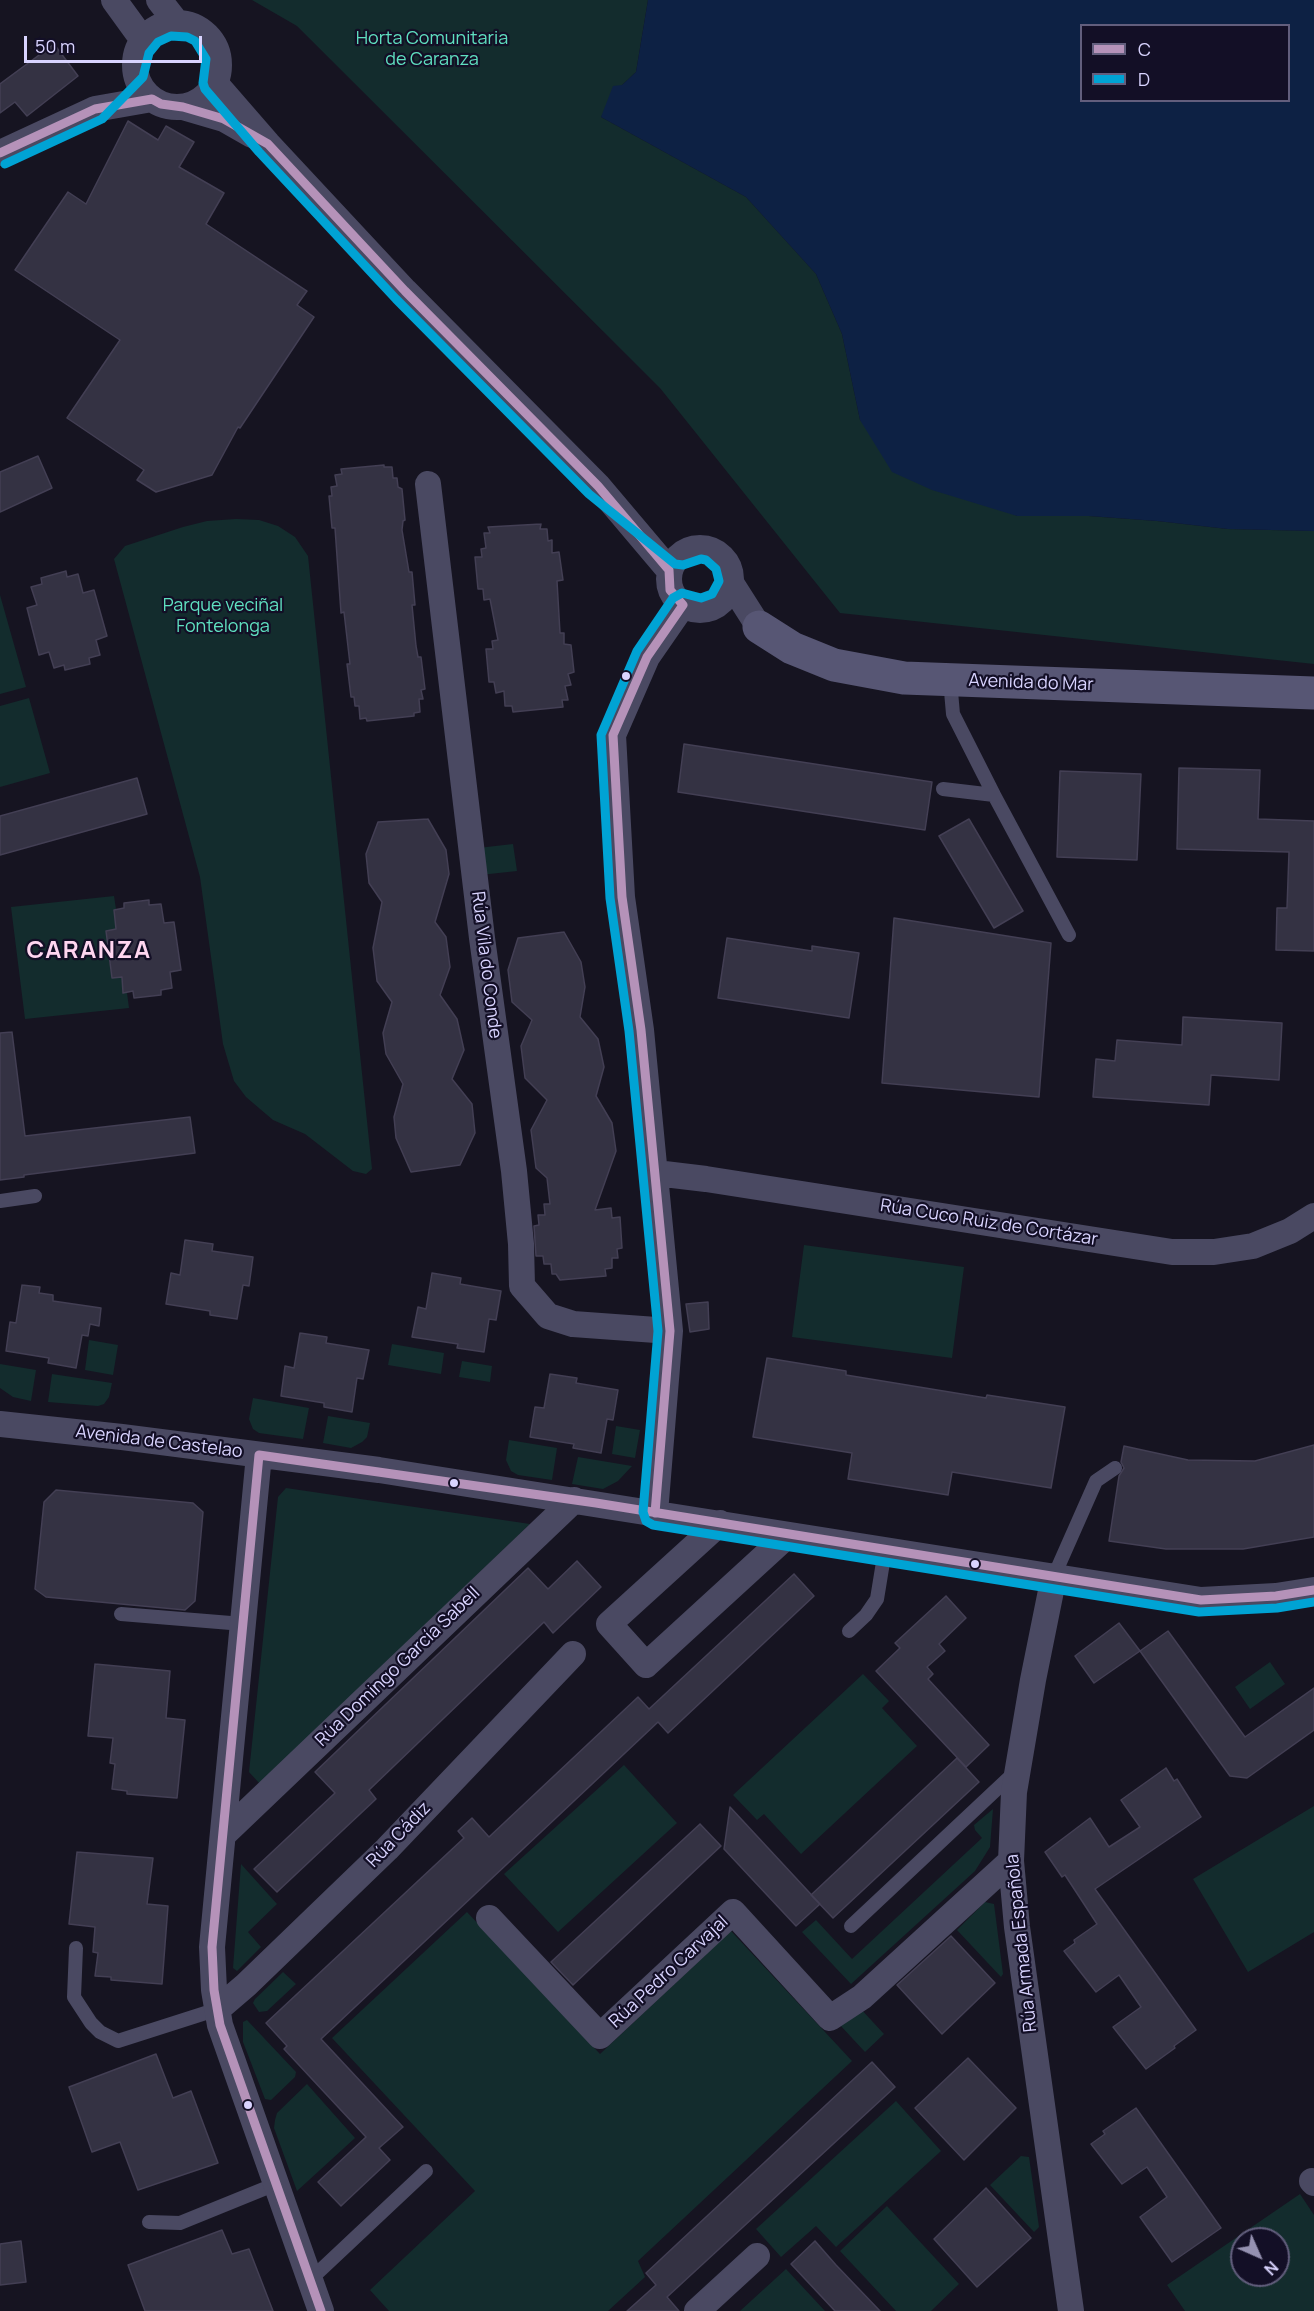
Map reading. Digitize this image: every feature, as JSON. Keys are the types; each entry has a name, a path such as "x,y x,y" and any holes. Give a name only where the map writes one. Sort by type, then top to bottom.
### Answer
{"street":[{"path":"114,0 159,30"},
{"path":"120,0 159,30"},
{"path":"159,0 159,30"},
{"path":"183,107 201,99 215,83 218,63 212,43 203,32 191,25 159,30 135,56 134,69 140,86 152,99 161,104 183,107 224,119 268,144"},
{"path":"95,109 134,69"},
{"path":"215,83 268,144 405,291 675,562"},
{"path":"0,153 95,109 152,99"},
{"name":"Rúa Vila do Conde","path":"429,484 482,938 514,1171 521,1244 522,1286 548,1316 573,1324 670,1331"},
{"path":"701,547 711,549 727,563 731,583 724,598 711,608 702,610 682,605 670,590 668,580 675,562 691,549 701,547"},
{"name":"Avenida do Mar","path":"731,583 759,627"},
{"path":"655,1513 670,1331 641,1030 622,897 613,735 647,657 682,605"},
{"name":"Avenida do Mar","path":"711,608 759,627 792,648 834,665 904,678 1314,693"},
{"name":"Rúa Cuco Ruiz de Cortázar","path":"656,1173 1172,1252 1214,1252 1253,1246 1290,1231 1314,1215"},
{"name":"Avenida de Castelao","path":"0,1424 379,1470 1201,1600 1275,1596 1314,1590"},
{"path":"259,1455 212,1947 214,1990 220,2025 321,2311"},
{"name":"Rúa Domingo García Sabell","path":"224,1834 574,1500"},
{"path":"720,1523 609,1624 646,1665 788,1535"},
{"name":"Rúa Armada Española","path":"1053,1576 1014,1792 1011,1861 1017,1927 1071,2311"},
{"name":"Rúa Cádiz","path":"218,2009 246,1985 387,1849 573,1654"},
{"name":"Rúa Pedro Carvajal","path":"489,1918 600,2036 733,1912 830,2018 862,1997 1011,1861"},
{"path":"697,2311 758,2256"}],"lane":[{"path":"950,680 953,714 1069,935"},
{"path":"943,789 994,795"},
{"path":"0,1201 35,1196"},
{"path":"1053,1576 1096,1481 1115,1468"},
{"path":"849,1632 866,1615 877,1599 885,1550"},
{"path":"121,1614 243,1624"},
{"path":"851,1926 1018,1769"},
{"path":"76,1948 74,1997 91,2023 100,2032 118,2041 218,2009"},
{"path":"310,2280 426,2171"},
{"path":"149,2222 180,2223 276,2184"}],"green space":[{"name":"Horta Comunitaria de Caranza","path":"252,0 648,0 636,72 622,85 601,117 746,197 816,274 842,334 860,420 1017,516 1089,516 1228,529 1314,531 1314,664 840,613 660,388 297,26"},
{"name":"Parque veciñal Fontelonga","path":"259,520 278,526 295,537 308,556 372,1169 366,1174 353,1171 305,1134 273,1120 246,1097 234,1081 223,1044 200,877 114,559 125,546 207,521"},
{"path":"0,595 26,687 0,694"},
{"path":"29,698 50,773 0,787 0,706"},
{"path":"513,844 517,871 480,875 478,848"},
{"path":"114,896 116,929 106,931 120,956 109,958 112,977 122,977 123,993 127,993 129,1008 25,1019 11,907"},
{"path":"804,1245 964,1267 952,1358 792,1337"},
{"path":"89,1340 118,1345 113,1375 85,1370"},
{"path":"392,1344 444,1353 441,1374 388,1365"},
{"path":"462,1361 492,1366 490,1382 459,1377"},
{"path":"0,1364 36,1370 31,1401 13,1397 0,1388"},
{"path":"52,1374 112,1383 109,1397 104,1404 98,1406 48,1402"},
{"path":"253,1398 309,1408 303,1439 259,1433 253,1429 249,1419"},
{"path":"328,1416 370,1423 367,1437 351,1448 323,1443"},
{"path":"616,1426 640,1430 635,1458 612,1454"},
{"path":"509,1440 557,1448 552,1480 518,1475 511,1471 506,1460"},
{"path":"578,1457 632,1466 618,1481 603,1489 572,1484"},
{"path":"286,1488 530,1524 260,1784 249,1772 278,1497"},
{"path":"1270,1662 1285,1684 1250,1709 1235,1687"},
{"path":"863,1674 889,1701 882,1708 917,1746 801,1854 764,1814 757,1820 733,1795"},
{"path":"624,1765 677,1823 558,1932 504,1874"},
{"path":"1314,1806 1314,1932 1248,1972 1193,1879"},
{"path":"993,1809 990,1847 975,1871 851,1984 802,1932 816,1920 852,1959 982,1838 974,1825"},
{"path":"241,1864 277,1904 248,1932 261,1947 237,1971 233,1968"},
{"path":"985,1902 994,1904 1003,1974 1001,1977 957,1930"},
{"path":"467,1912 600,2054 731,1931 852,2061 638,2261 645,2277 608,2311 389,2311 370,2290 475,2191 332,2038"},
{"path":"283,1972 296,1984 267,2011 259,2012 253,2003 255,1999"},
{"path":"859,2007 884,2034 865,2052 840,2025"},
{"path":"247,2020 296,2072 295,2077 271,2100 265,2099 243,2042 243,2022"},
{"path":"307,2084 355,2138 297,2191 274,2128 277,2113"},
{"path":"896,2101 941,2151 836,2247 816,2226 781,2257 756,2229"},
{"path":"1021,2156 1029,2157 1039,2227 1034,2232 990,2185"},
{"path":"1300,2194 1314,2215 1314,2311 1185,2311 1167,2285 1230,2242 1230,2287 1290,2287 1290,2227 1252,2227"},
{"path":"887,2206 959,2284 931,2311 896,2311 840,2251"},
{"path":"786,2269 825,2311 740,2311"}],"water":[{"path":"648,0 1314,0 1314,531 1228,529 1089,516 1017,516 932,490 892,472 860,420 842,334 816,274 746,197 601,117 613,86 622,85 636,72"}],"building":[{"path":"54,44 78,76 27,116 15,102 0,113 0,84"},
{"path":"128,121 158,140 166,126 194,142 179,167 224,193 206,224 307,291 297,305 314,317 240,428 238,427 212,475 156,492 137,480 144,470 67,418 120,340 15,270 68,192 86,204"},
{"path":"38,456 52,488 0,512 0,472"},
{"path":"384,465 384,467 392,467 393,478 397,478 398,487 402,489 405,520 402,530 409,572 412,572 416,646 418,657 421,657 425,689 421,690 423,699 419,699 420,712 414,713 414,716 367,721 366,718 360,719 359,706 355,706 354,697 351,697 347,664 350,664 344,612 341,613 335,528 332,528 329,496 332,496 331,487 337,486 335,475 342,474 341,469"},
{"path":"541,524 540,529 547,529 548,541 552,540 552,553 559,552 563,580 557,581 560,633 564,633 564,644 571,645 574,672 568,674 571,685 565,686 568,700 562,700 563,707 513,712 512,706 505,706 504,691 496,693 494,682 489,682 486,649 493,649 492,641 498,640 490,599 484,600 483,589 478,589 475,557 482,557 481,549 486,548 484,533 490,533 488,527"},
{"path":"66,571 67,577 78,574 83,593 94,590 107,636 96,640 100,655 89,658 90,664 65,670 64,665 54,668 49,652 39,655 27,608 37,605 31,587 42,584 41,578"},
{"path":"684,744 932,782 925,830 678,792"},
{"path":"1179,768 1260,770 1258,819 1314,821 1314,951 1276,950 1277,908 1287,908 1289,852 1177,849"},
{"path":"1060,771 1141,774 1137,860 1057,857"},
{"path":"137,778 147,814 0,855 0,816"},
{"path":"428,819 446,850 449,874 435,922 446,937 450,967 440,995 457,1019 464,1050 452,1079 472,1104 475,1133 460,1165 411,1172 396,1138 394,1117 403,1084 386,1054 383,1033 392,1002 377,981 373,948 382,902 369,883 366,854 378,822"},
{"path":"969,819 1023,911 994,928 939,836"},
{"path":"149,900 149,905 161,904 164,923 174,922 181,970 170,972 172,988 161,990 161,995 134,998 133,991 123,993 122,977 112,978 106,931 116,929 114,910 124,908 124,903"},
{"path":"894,918 1051,943 1039,1097 882,1083"},
{"path":"564,932 581,962 585,987 580,1017 598,1039 604,1067 596,1096 612,1123 616,1151 595,1210 611,1208 612,1218 620,1217 622,1248 617,1249 618,1258 612,1258 612,1268 605,1269 606,1276 560,1280 556,1274 552,1274 551,1264 544,1264 543,1256 536,1256 534,1226 539,1225 538,1215 545,1215 544,1204 550,1204 547,1178 536,1168 531,1130 547,1100 525,1078 521,1046 532,1020 512,1002 508,970 518,938"},
{"path":"727,938 812,951 812,946 859,953 849,1018 718,998"},
{"path":"1183,1017 1282,1023 1279,1080 1211,1075 1209,1105 1093,1097 1096,1059 1115,1061 1117,1040 1182,1045"},
{"path":"12,1032 25,1136 190,1117 195,1153 0,1180 0,1033"},
{"path":"185,1240 213,1244 212,1251 253,1257 249,1286 243,1285 237,1319 210,1315 210,1311 166,1304 171,1273 180,1275"},
{"path":"432,1273 461,1278 460,1284 501,1291 496,1320 489,1319 484,1352 457,1348 458,1344 412,1337 418,1307 426,1309"},
{"path":"22,1285 40,1287 39,1293 53,1295 53,1301 101,1308 99,1326 90,1324 88,1336 82,1335 76,1368 48,1363 49,1358 6,1351 10,1322 16,1323"},
{"path":"708,1302 709,1329 690,1332 686,1304"},
{"path":"300,1333 327,1337 326,1343 369,1350 363,1379 357,1378 352,1412 324,1407 324,1403 281,1396 285,1366 294,1368"},
{"path":"767,1358 846,1371 846,1375 986,1398 987,1395 1065,1407 1051,1488 952,1472 948,1495 848,1479 852,1453 753,1437"},
{"path":"550,1374 577,1378 576,1383 618,1390 613,1420 607,1419 601,1453 573,1448 574,1444 530,1437 535,1407 544,1408"},
{"path":"1314,1445 1314,1537 1243,1549 1166,1549 1109,1541 1119,1476 1124,1468 1121,1462 1124,1446 1188,1460 1255,1461"},
{"path":"56,1490 193,1503 203,1512 195,1601 185,1610 46,1597 35,1589 44,1502"},
{"path":"577,1561 601,1587 553,1633 544,1622 369,1790 376,1799 277,1892 254,1869 335,1793 315,1772 528,1568 548,1589"},
{"path":"794,1574 814,1596 668,1733 658,1722 321,2039 403,2127 379,2148 390,2160 341,2206 318,2182 366,2137 284,2049 287,2046 266,2023 464,1838 458,1831 472,1818 489,1837 638,1697 649,1709"},
{"path":"946,1596 966,1618 939,1644 945,1651 927,1667 933,1674 928,1679 989,1745 966,1767 876,1671 900,1648 895,1643"},
{"path":"1119,1623 1140,1651 1094,1683 1075,1656"},
{"path":"1168,1631 1245,1737 1314,1688 1314,1730 1247,1778 1230,1776 1140,1651"},
{"path":"95,1664 170,1671 166,1718 185,1720 177,1798 127,1794 127,1791 112,1789 115,1764 110,1763 113,1738 88,1736"},
{"path":"957,1758 979,1782 833,1918 811,1895"},
{"path":"1166,1768 1174,1781 1177,1779 1201,1817 1095,1889 1196,2030 1146,2069 1113,2027 1141,2007 1119,1975 1096,1992 1064,1951 1075,1943 1074,1940 1097,1924 1065,1875 1062,1877 1045,1852 1090,1818 1109,1847 1140,1827 1121,1800"},
{"path":"730,1807 820,1904 796,1926 724,1849"},
{"path":"700,1824 721,1846 573,1985 551,1962"},
{"path":"77,1852 153,1858 147,1904 168,1906 162,1984 111,1980 111,1977 95,1976 98,1953 93,1952 95,1927 69,1924"},
{"path":"951,1936 995,1983 942,2034 897,1985"},
{"path":"156,2054 173,2098 191,2091 218,2163 138,2190 120,2142 92,2152 69,2087"},
{"path":"968,2058 1016,2108 964,2160 915,2108"},
{"path":"872,2062 895,2087 667,2297 679,2311 627,2311 656,2285 646,2273"},
{"path":"1136,2108 1221,2228 1172,2262 1140,2217 1167,2197 1147,2167 1122,2184 1091,2144 1105,2134 1103,2131"},
{"path":"986,2188 1031,2238 977,2287 934,2239"},
{"path":"222,2230 232,2254 249,2249 273,2311 145,2311 128,2265"},
{"path":"21,2241 26,2282 0,2285 0,2244"},
{"path":"815,2241 880,2311 835,2311 791,2264"}],"transit line":[{"name":"D","path":"5,164 102,119 143,77 149,53 158,42 171,36 187,37 195,41 206,59 203,83 205,89 259,152 396,299 589,494 675,564 683,565 701,559 706,560 716,569 719,581 712,594 701,598 682,593 673,598 637,651 601,735 610,898 629,1031 658,1331 643,1512 646,1521 653,1525 1199,1612 1277,1608 1314,1602"},
{"name":"C","path":"0,153 95,109 152,99 161,104 183,107 224,119 268,144 405,291 598,486 669,570 670,590 683,605 647,657 613,735 622,897 641,1030 670,1331 655,1513"},
{"name":"C","path":"321,2311 220,2025 214,1990 212,1947 259,1455 596,1503 1201,1600 1276,1596 1314,1590"}],"district":[{"name":"CARANZA","path":"89,951"}]}
